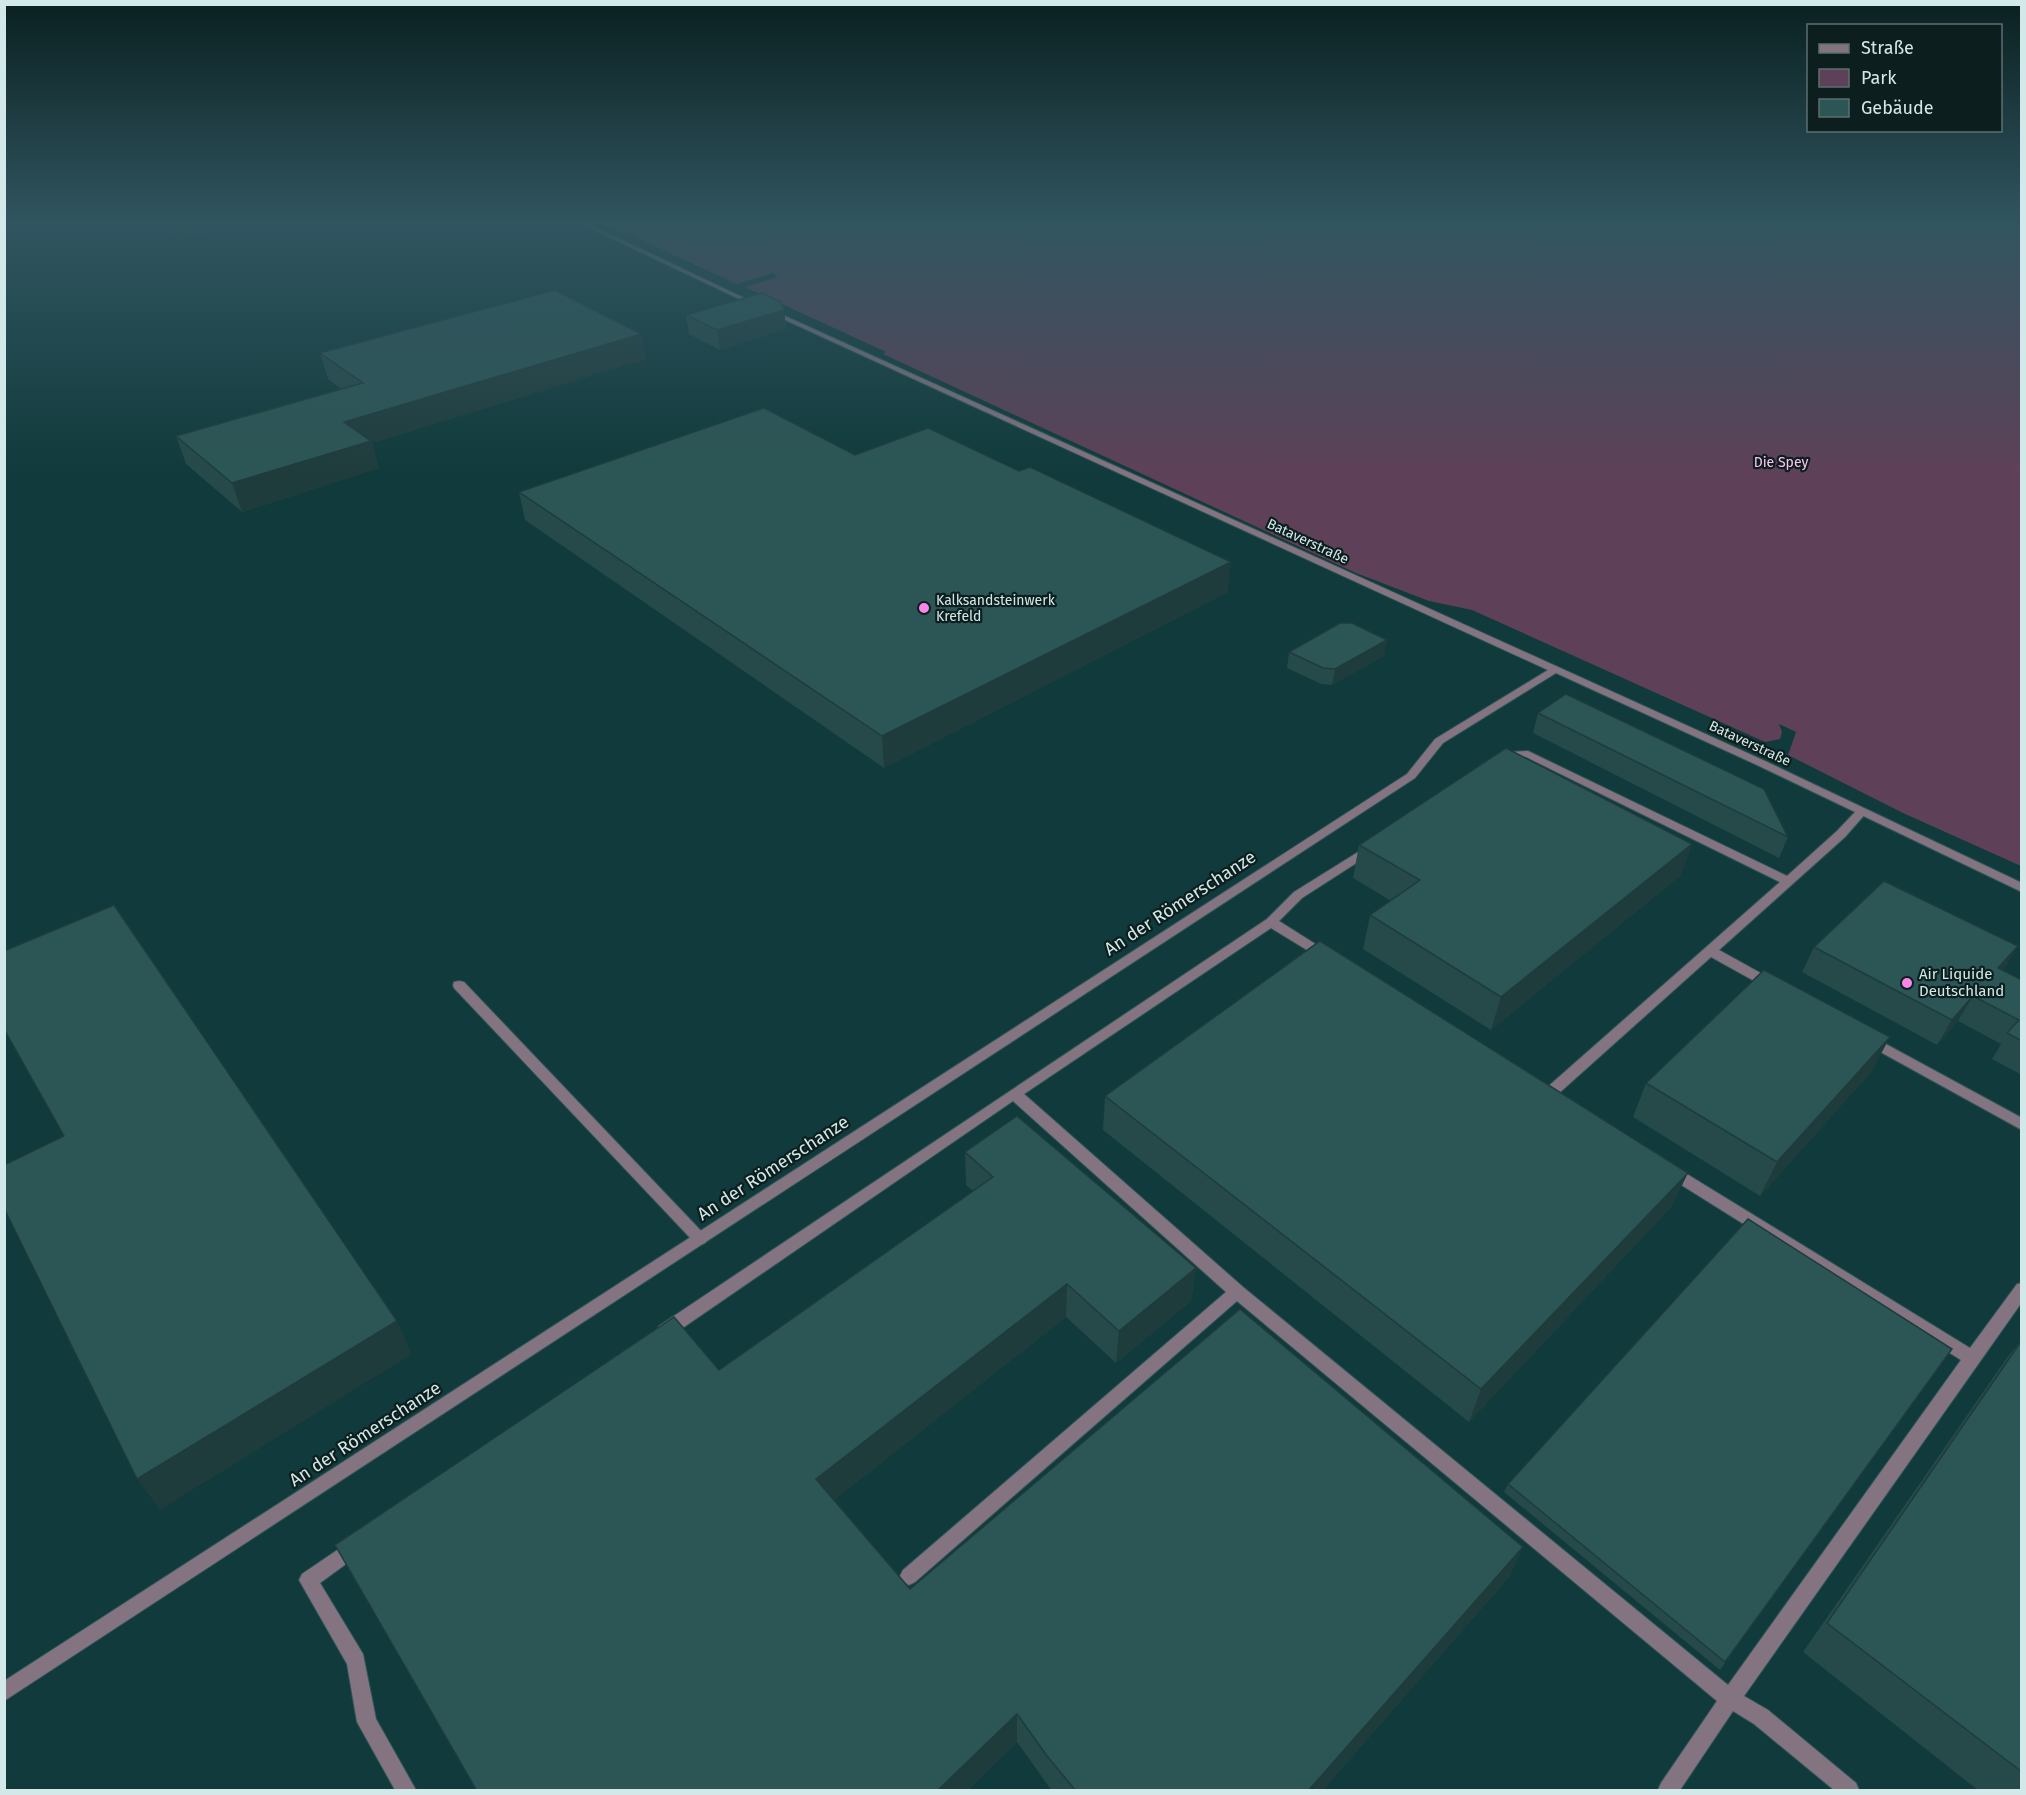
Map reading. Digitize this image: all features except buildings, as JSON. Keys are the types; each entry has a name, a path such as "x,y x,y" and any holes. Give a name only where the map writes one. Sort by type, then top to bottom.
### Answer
{"street":[{"name":"Bataverstraße","path":"764,307 1761,763 2022,888"},
{"name":"An der Römerschanze","path":"4,1692 1411,776 1439,741 1554,670"},
{"path":"1494,767 1514,754 1528,754 1788,881"},
{"path":"1568,1107 1543,1091 1710,951 1862,812"},
{"path":"649,1343 1271,922 1298,895 1377,844"},
{"path":"1271,922 1341,965"},
{"path":"1710,951 1783,992"},
{"path":"459,985 700,1239"},
{"path":"1856,1032 2022,1125"},
{"path":"1014,1094 1237,1292 1730,1699 1761,1717 1850,1791"},
{"path":"1659,1164 1972,1358"},
{"path":"1668,1791 1730,1699 2022,1289"},
{"path":"909,1576 1237,1292"},
{"path":"367,1539 308,1580 356,1661 367,1722 406,1791"}],"green space":[{"name":"Die Spey","path":"788,307 2021,307 2021,866 1903,813 1788,755 1796,732 1779,724 1782,732 1780,739 1765,742 1472,610 1429,601 1356,573 883,354 886,352"}],"place":[{"name":"Kalksandsteinwerk Krefeld","path":"924,608"},
{"name":"Air Liquide Deutschland","path":"1907,983"}]}
